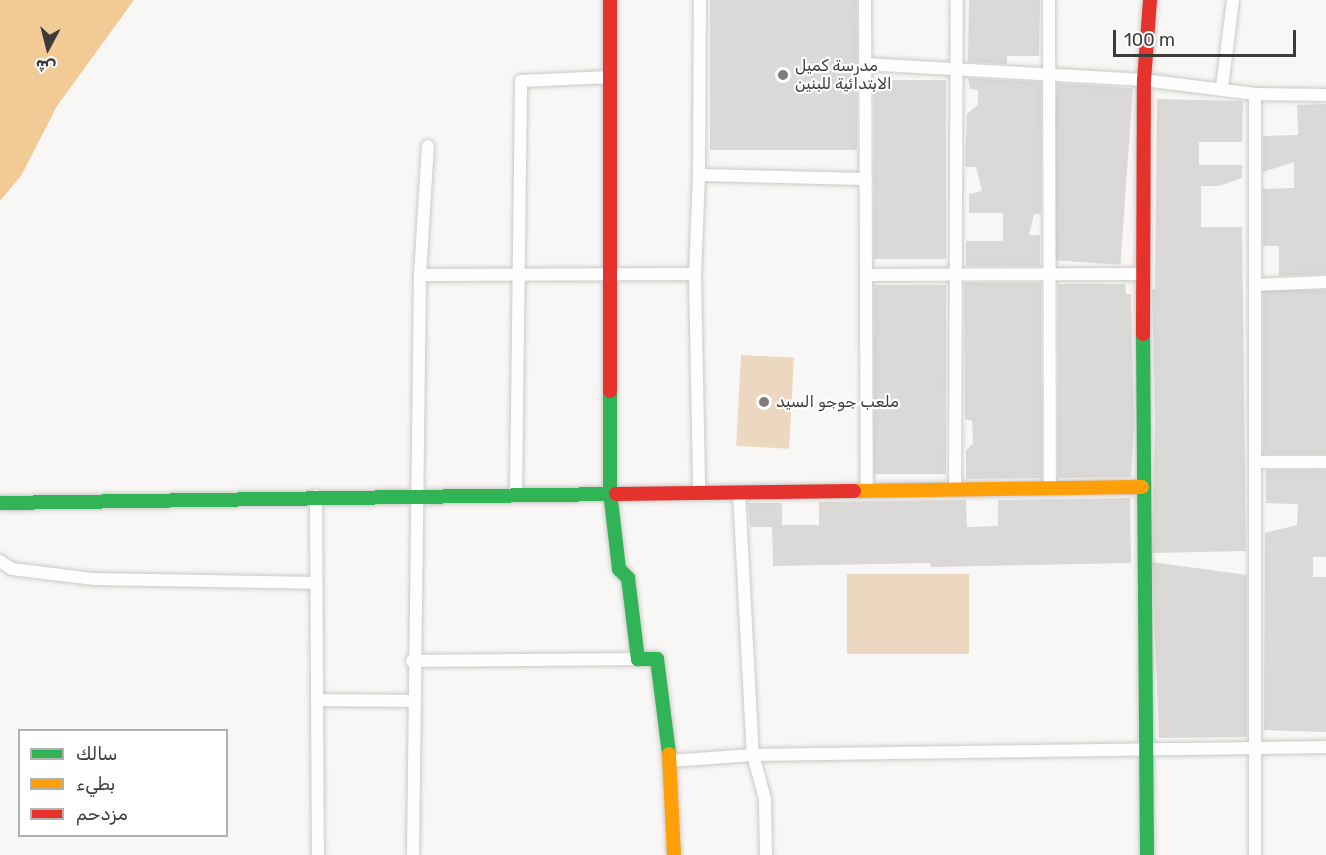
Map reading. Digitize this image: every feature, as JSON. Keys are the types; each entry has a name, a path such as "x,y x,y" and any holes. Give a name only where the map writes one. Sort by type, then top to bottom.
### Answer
{"street":[{"path":"610,0 610,492 619,569 628,578 638,659"},
{"path":"699,492 695,274 699,175 700,0"},
{"path":"865,0 867,490"},
{"path":"955,489 957,0"},
{"path":"1049,0 1050,488"},
{"path":"1147,855 1149,749 1142,487 1145,423 1141,274 1144,80 1149,0"},
{"path":"1222,87 1233,0"},
{"path":"865,64 1144,80 1222,87 1255,94 1326,95"},
{"path":"516,494 522,81 611,77"},
{"path":"1255,94 1255,855"},
{"path":"413,855 412,661 420,275 428,146"},
{"path":"699,175 866,179"},
{"path":"420,275 695,274"},
{"path":"866,275 1141,274"},
{"path":"1255,285 1326,282"},
{"path":"1255,462 1326,462"},
{"path":"0,503 316,496 1142,487"},
{"path":"739,492 753,755 765,799 766,855"},
{"path":"316,496 319,700 318,855"},
{"path":"0,561 12,568 94,579 316,583"},
{"path":"412,661 657,659 670,761 674,855"},
{"path":"319,700 412,701"},
{"path":"670,761 753,755 1326,747"}],"shaded area":[{"path":"0,0 134,0 57,106 21,176 0,201"},
{"name":"ملعب جوجو السيد","path":"741,355 794,358 789,449 736,446"},
{"path":"847,574 969,574 969,654 847,654"}],"building":[{"name":"مدرسة كميل الابتدائية للبنين","path":"710,0 857,0 857,150 710,150"},
{"path":"969,0 1040,0 1039,56 1007,56 1007,64 968,62"},
{"path":"968,78 1041,82 1041,214 1034,214 1029,235 1040,235 1040,266 966,266 966,241 1003,241 1003,213 969,213 969,194 982,191 976,167 965,167 967,114 978,105 978,90 970,89"},
{"path":"874,80 946,80 946,259 874,259"},
{"path":"1057,83 1133,88 1120,265 1045,260"},
{"path":"1157,99 1243,101 1242,142 1199,142 1199,165 1242,165 1242,178 1219,186 1201,186 1201,227 1242,227 1246,551 1152,553 1155,423 1152,289 1155,289"},
{"path":"1326,104 1326,274 1279,276 1279,246 1263,246 1263,189 1294,188 1294,162 1263,172 1263,136 1298,135 1297,105"},
{"path":"964,283 1041,283 1042,478 966,479 966,450 973,444 972,421 965,419"},
{"path":"1058,284 1125,284 1126,294 1131,294 1134,424 1131,477 1058,478"},
{"path":"874,285 946,285 946,474 874,474"},
{"path":"1263,290 1326,290 1326,454 1263,454"},
{"path":"1266,470 1326,470 1326,557 1313,557 1313,577 1326,577 1326,732 1264,730 1265,533 1297,525 1298,504 1266,503"},
{"path":"1130,498 1131,563 931,567 930,563 773,566 772,527 750,527 748,503 782,503 782,525 819,525 819,502 966,500 967,527 998,526 998,500"},
{"path":"1152,562 1247,575 1247,737 1159,738"}],"traffic: fast":[{"path":"1143,334 1147,855"},
{"path":"610,391 610,492 619,569 628,578 638,659 657,659 669,754"},
{"path":"0,503 616,494"}],"traffic: slow":[{"path":"854,491 1142,487"},
{"path":"669,754 674,855"}],"traffic: jam":[{"path":"610,0 610,391"},
{"path":"1143,334 1144,80 1150,0"},
{"path":"616,494 854,491"}],"place":[{"name":"مدرسة كميل الابتدائية للبنين","path":"783,75"},
{"name":"ملعب جوجو السيد","path":"764,402"}]}
